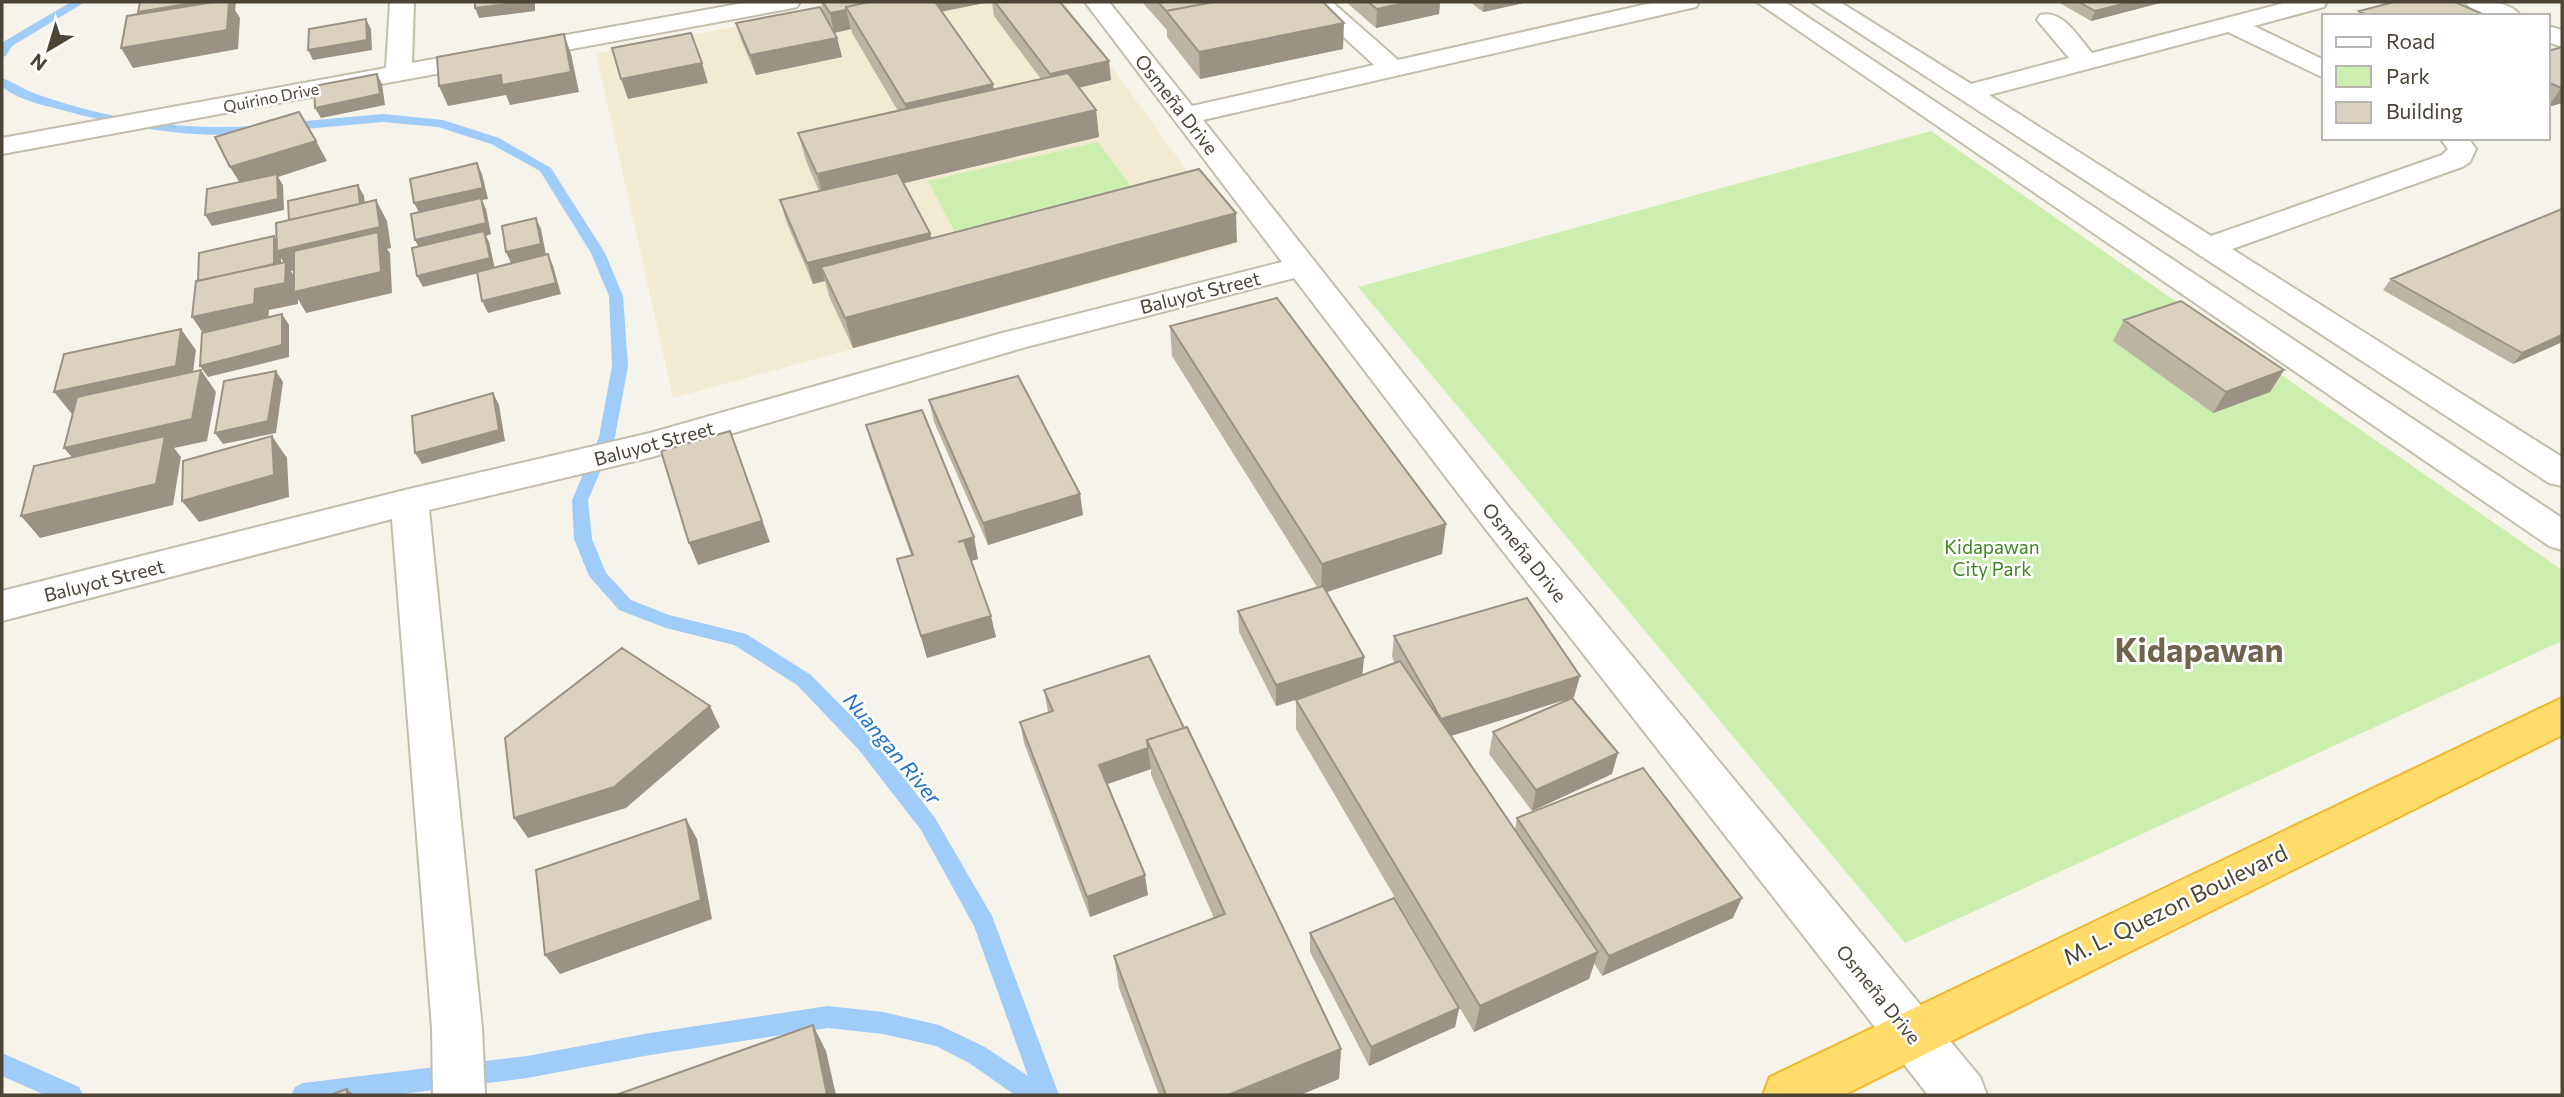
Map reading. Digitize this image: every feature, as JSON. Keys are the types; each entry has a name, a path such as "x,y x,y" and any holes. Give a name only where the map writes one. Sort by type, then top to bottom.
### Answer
{"highway":[{"name":"M. L. Quezon Boulevard","path":"1789,1095 2562,715"}],"street":[{"path":"399,73 402,2"},
{"name":"Quirino Drive","path":"2,146 788,2"},
{"name":"Osmeña Drive","path":"1097,2 1503,525 1961,1095"},
{"path":"1318,2 1393,69"},
{"path":"1565,2 1593,23"},
{"path":"1186,116 1687,2"},
{"path":"1769,2 2562,536"},
{"path":"1824,2 2562,474"},
{"path":"1967,93 2315,2"},
{"path":"2477,2 2504,14"},
{"path":"2049,20 2085,62"},
{"path":"2231,24 2322,69"},
{"path":"1835,47 1876,35"},
{"path":"2208,247 2452,161 2460,156 2462,149 2455,140"},
{"name":"Baluyot Street","path":"2,606 409,502 652,445 1014,340 1303,266"},
{"path":"409,502 457,1028 459,1095"}],"shaded area":[{"path":"866,2 1064,2 1240,243 673,398 596,53"}],"green space":[{"name":"Kidapawan City Park","path":"1931,131 2562,570 2562,641 1905,943 1358,287"},
{"path":"1098,142 1137,194 958,238 928,181"}],"building":[{"path":"140,2 198,2 138,12"},
{"path":"229,2 227,30 121,48 127,16"},
{"path":"475,2 523,2 475,8"},
{"path":"823,2 869,2 830,13"},
{"path":"869,2 935,2 993,84 905,104 846,7"},
{"path":"995,2 1060,2 1109,61 1050,74"},
{"path":"1158,2 1214,2 1166,11"},
{"path":"1214,2 1323,2 1344,23 1199,52 1166,11"},
{"path":"1368,2 1409,2 1377,9"},
{"path":"2079,2 2130,2 2095,11"},
{"path":"2394,2 2455,2 2482,14 2365,14 2359,11"},
{"path":"820,7 837,38 750,55 736,23"},
{"path":"366,19 367,40 308,50 309,29"},
{"path":"691,33 702,63 621,79 612,48"},
{"path":"564,34 571,72 502,85 501,75 439,86 437,57"},
{"path":"2562,47 2562,88 2550,83 2550,50"},
{"path":"1068,73 1096,110 817,174 798,133"},
{"path":"377,74 380,94 315,108 314,86"},
{"path":"299,112 316,141 230,167 215,137"},
{"path":"477,163 483,188 414,203 410,179"},
{"path":"1199,169 1236,213 845,318 821,267"},
{"path":"898,173 930,233 807,263 780,200"},
{"path":"277,174 278,199 205,215 207,189"},
{"path":"358,185 360,204 289,220 288,201"},
{"path":"481,198 486,223 415,240 411,214"},
{"path":"376,200 380,227 277,251 276,223"},
{"path":"2562,209 2562,335 2522,353 2391,279"},
{"path":"536,218 541,244 506,252 502,226"},
{"path":"484,231 490,258 417,276 412,248"},
{"path":"378,232 381,272 294,292 294,251"},
{"path":"274,236 274,264 198,281 199,253"},
{"path":"548,254 556,283 482,301 477,272"},
{"path":"286,262 285,283 255,289 254,304 192,317 196,281"},
{"path":"1277,298 1446,524 1322,564 1170,326"},
{"path":"2181,301 2284,370 2226,392 2124,320"},
{"path":"282,314 282,345 200,366 202,333"},
{"path":"181,329 176,366 54,392 64,354"},
{"path":"201,370 192,419 64,448 77,397"},
{"path":"276,371 268,421 215,433 224,381"},
{"path":"1018,376 1080,494 983,523 929,400"},
{"path":"493,393 499,430 415,453 412,416"},
{"path":"922,410 974,537 958,542 964,541 991,616 921,636 897,559 913,555 866,425"},
{"path":"730,431 762,521 689,543 661,451"},
{"path":"165,436 156,484 21,516 34,466"},
{"path":"272,436 274,475 182,501 183,461"},
{"path":"1323,586 1364,657 1276,685 1238,611"},
{"path":"1527,598 1580,676 1441,719 1394,636"},
{"path":"622,648 710,706 614,787 514,818 505,738"},
{"path":"1149,656 1184,728 1147,740 1148,748 1099,765 1145,875 1087,897 1020,722 1053,711 1044,690"},
{"path":"1400,661 1598,952 1480,1006 1296,700"},
{"path":"1572,698 1618,753 1536,790 1493,732"},
{"path":"1187,727 1341,1049 1228,1095 1166,1095 1114,956 1225,914 1147,740"},
{"path":"1643,768 1742,898 1609,956 1517,818"},
{"path":"686,819 701,900 545,955 536,870"},
{"path":"1394,898 1459,1008 1371,1047 1310,933"},
{"path":"813,1025 827,1095 616,1095"},
{"path":"347,1089 347,1095 330,1095"}],"waterway":[{"name":"Nuangan River","path":"2,54 7,44 79,2"},
{"name":"Nuangan River","path":"2,82 11,89 53,104 156,128 202,132 255,130"},
{"name":"Nuangan River","path":"283,127 383,118 439,123 495,141 545,168 598,253 616,296 620,366 607,437 580,500 583,539 598,576 625,605 666,621 739,639 804,680 866,744 928,824 984,923 1047,1095"},
{"path":"303,1095 527,1067 650,1044 828,1017 883,1023 939,1036 977,1055 1035,1095"},
{"path":"2,1064 71,1095"}],"district":[{"name":"Kidapawan","path":"2199,648"}]}
